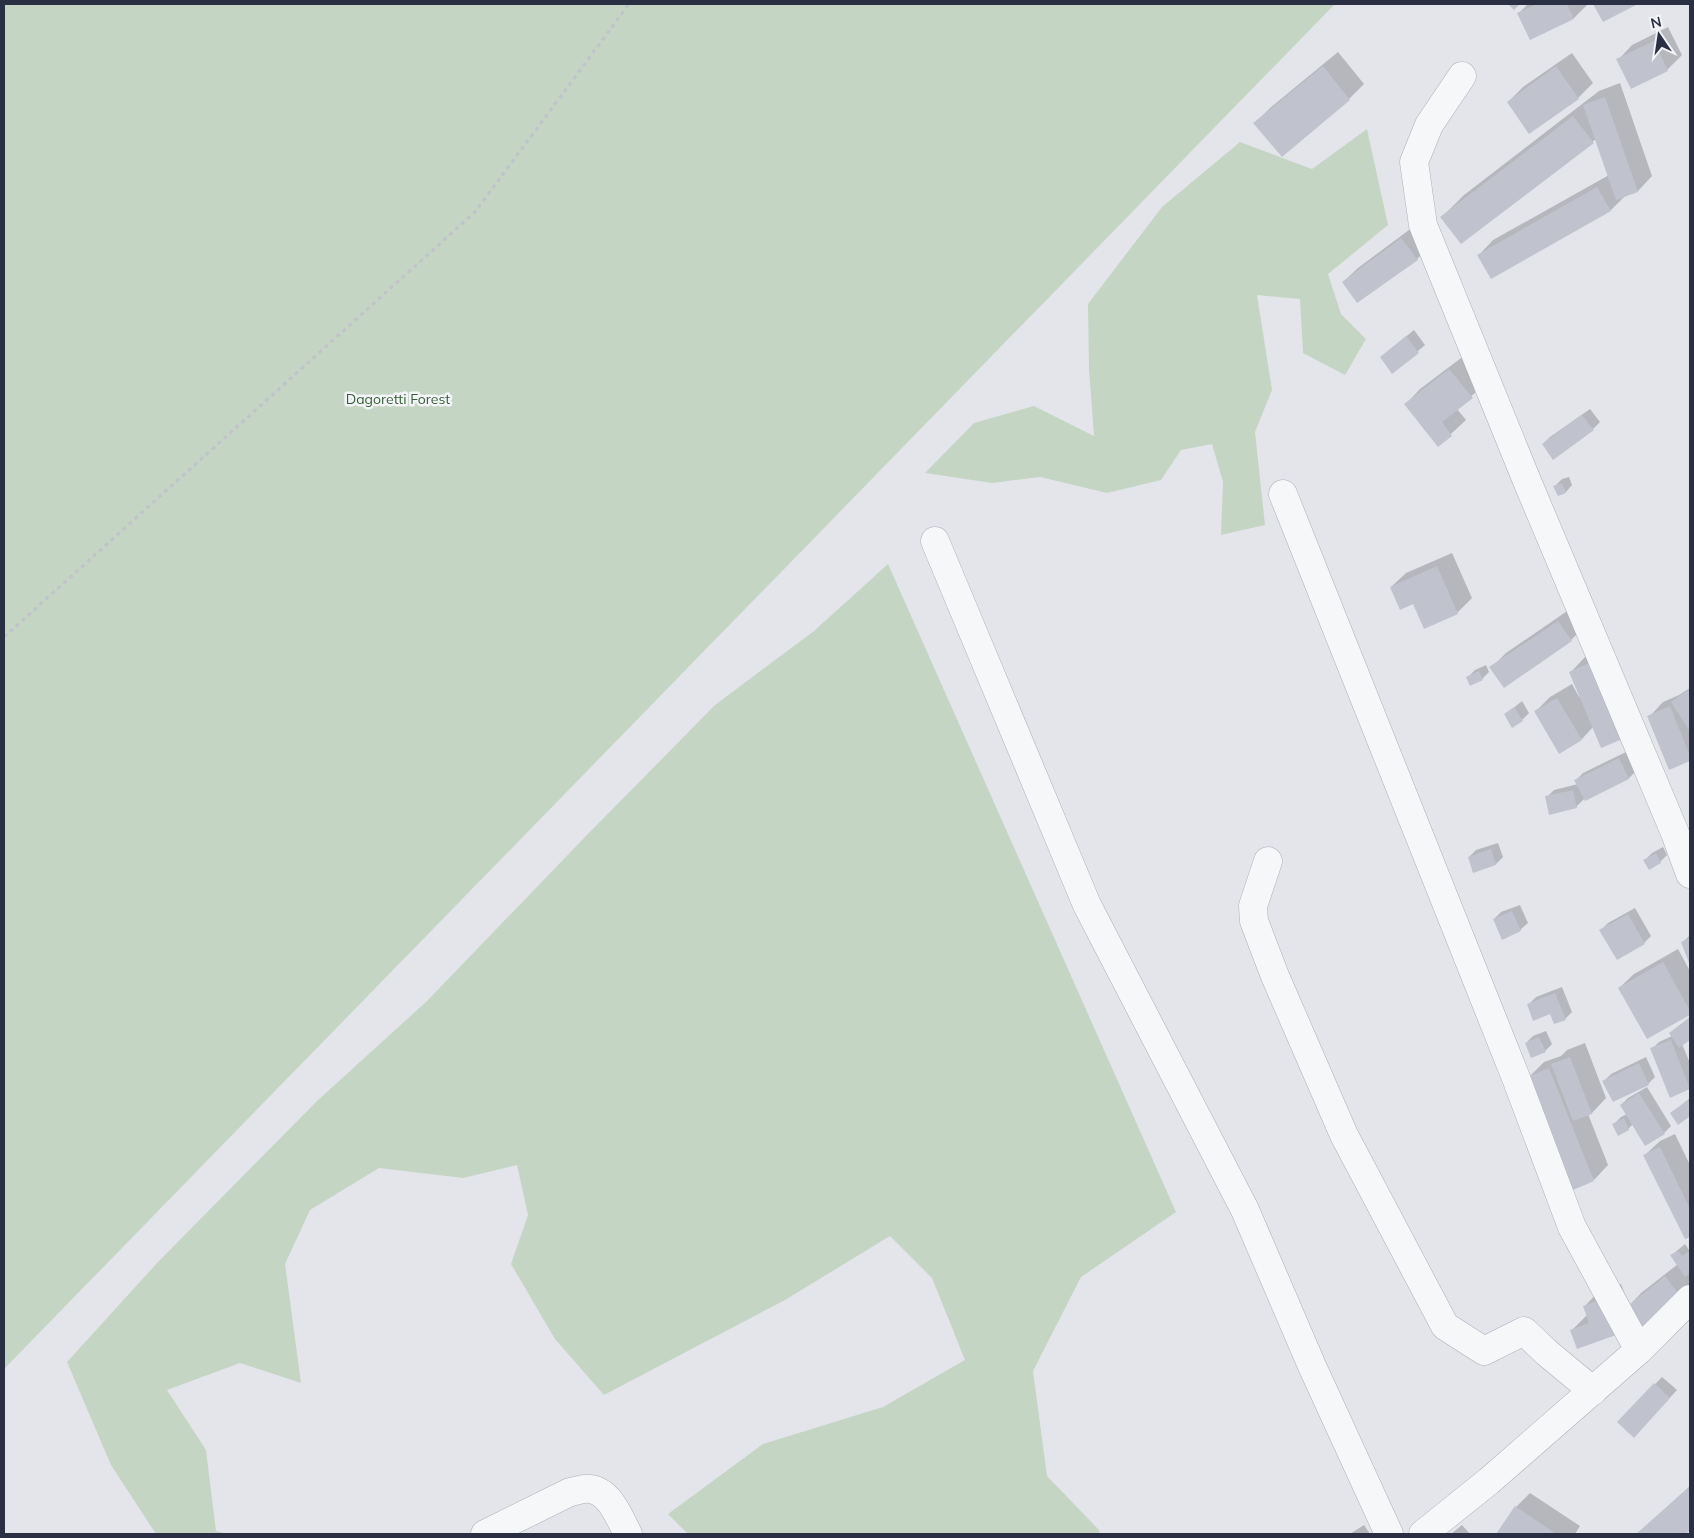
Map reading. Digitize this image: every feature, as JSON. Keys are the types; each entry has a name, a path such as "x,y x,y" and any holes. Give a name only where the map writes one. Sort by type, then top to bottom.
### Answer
{"street":[{"path":"1462,76 1429,125 1414,162 1424,225 1527,481 1675,832 1690,874"},
{"path":"1283,494 1513,1068 1572,1227 1639,1350"},
{"path":"935,541 1088,905 1246,1210 1312,1366 1389,1534"},
{"path":"1268,862 1253,906 1254,921 1261,940 1344,1136 1445,1326 1484,1351 1524,1331 1592,1391"},
{"path":"1423,1534 1489,1481 1639,1350 1690,1299"},
{"path":"485,1534 570,1492 593,1489 603,1495 614,1508 628,1534"}],"path":[{"path":"4,637 475,212 629,4"}],"green space":[{"name":"Dagoretti Forest","path":"4,4 1335,4 4,1369"},
{"path":"1367,129 1388,225 1328,274 1341,314 1366,339 1345,375 1303,353 1300,299 1257,295 1272,390 1255,432 1265,525 1221,535 1223,482 1212,444 1181,450 1161,480 1107,493 1040,477 992,483 925,473 974,423 1034,406 1094,436 1089,369 1088,304 1162,207 1240,142 1312,169"},
{"path":"888,564 1176,1212 1081,1277 1033,1371 1047,1476 1099,1530 1100,1534 688,1534 668,1514 763,1444 883,1407 965,1360 932,1278 890,1236 785,1300 604,1395 555,1339 511,1264 528,1215 517,1165 463,1178 379,1168 310,1210 285,1264 301,1383 240,1363 167,1390 206,1450 216,1531 228,1534 156,1534 111,1465 67,1362 158,1262 317,1101 427,1001 715,705 814,631"}],"building":[{"path":"1508,4 1520,4 1514,10"},
{"path":"1537,4 1567,4 1574,19 1530,40 1517,13"},
{"path":"1593,4 1638,4 1603,22"},
{"path":"1654,41 1668,71 1631,89 1616,59"},
{"path":"1323,66 1350,100 1282,157 1253,123"},
{"path":"1556,66 1579,99 1529,134 1507,102"},
{"path":"1605,97 1638,192 1616,200 1583,105"},
{"path":"1573,116 1594,143 1461,244 1440,217"},
{"path":"1597,187 1611,211 1491,279 1477,255"},
{"path":"1401,238 1418,260 1357,303 1342,282"},
{"path":"1406,336 1419,353 1392,374 1380,357"},
{"path":"1449,369 1473,398 1442,422 1452,436 1438,447 1404,404"},
{"path":"1582,415 1594,430 1553,460 1542,444"},
{"path":"1562,483 1566,493 1558,496 1553,486"},
{"path":"1437,566 1458,614 1424,629 1413,604 1400,610 1390,587"},
{"path":"1558,621 1572,641 1504,688 1489,667"},
{"path":"1594,661 1625,738 1601,748 1569,672"},
{"path":"1479,671 1483,680 1470,686 1466,677"},
{"path":"1690,689 1690,729 1689,730 1671,702"},
{"path":"1557,698 1582,740 1559,754 1534,711"},
{"path":"1670,706 1690,756 1690,761 1669,770 1647,716"},
{"path":"1514,707 1523,721 1512,728 1504,714"},
{"path":"1619,758 1629,779 1585,801 1574,780"},
{"path":"1573,790 1577,808 1549,815 1545,796"},
{"path":"1491,849 1496,865 1473,873 1468,857"},
{"path":"1656,853 1661,863 1649,870 1643,860"},
{"path":"1512,911 1521,931 1502,940 1493,919"},
{"path":"1628,914 1645,944 1617,960 1599,930"},
{"path":"1690,938 1690,965 1681,942"},
{"path":"1663,962 1690,1011 1690,1015 1647,1039 1618,988"},
{"path":"1555,993 1566,1020 1554,1024 1550,1014 1533,1021 1527,1004"},
{"path":"1690,1017 1690,1040 1679,1048 1669,1033"},
{"path":"1539,1037 1546,1052 1531,1058 1525,1043"},
{"path":"1671,1040 1690,1089 1670,1098 1650,1048"},
{"path":"1570,1057 1592,1114 1573,1121 1551,1064"},
{"path":"1639,1063 1649,1085 1613,1102 1602,1081"},
{"path":"1549,1068 1594,1181 1573,1190 1528,1077"},
{"path":"1639,1093 1665,1134 1645,1146 1620,1105"},
{"path":"1688,1100 1690,1103 1690,1116 1678,1125 1670,1113"},
{"path":"1624,1118 1629,1130 1618,1136 1612,1124"},
{"path":"1660,1147 1690,1209 1690,1237 1685,1239 1643,1155"},
{"path":"1678,1251 1682,1256 1690,1251 1690,1273 1685,1277 1670,1255"},
{"path":"1665,1276 1681,1297 1642,1328 1625,1308"},
{"path":"1606,1298 1619,1334 1577,1349 1570,1330 1589,1323 1583,1306"},
{"path":"1654,1383 1670,1398 1634,1438 1617,1422"},
{"path":"1687,1489 1690,1492 1690,1530 1686,1534 1636,1534"},
{"path":"1515,1506 1556,1534 1496,1534"}]}
